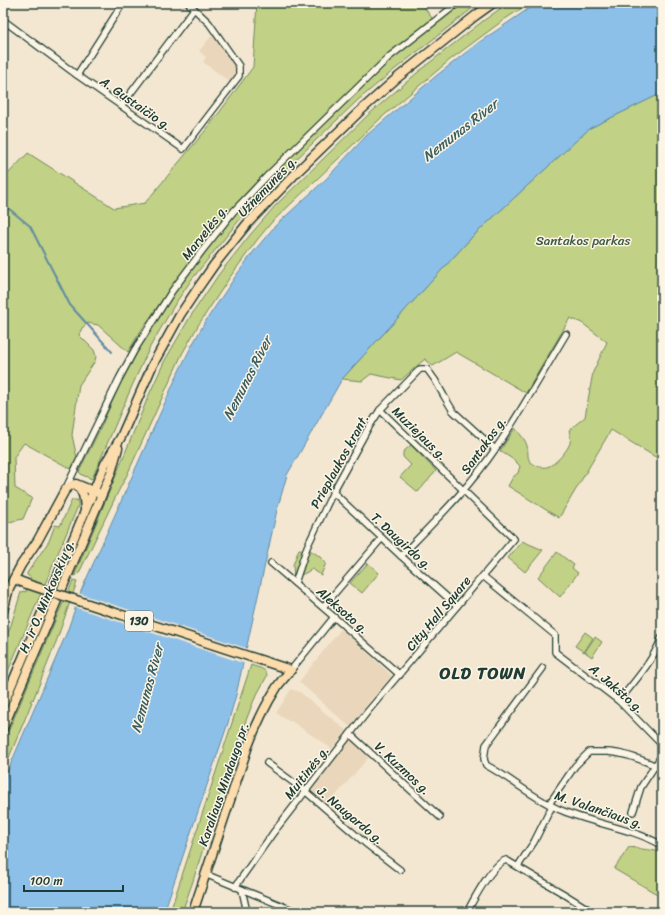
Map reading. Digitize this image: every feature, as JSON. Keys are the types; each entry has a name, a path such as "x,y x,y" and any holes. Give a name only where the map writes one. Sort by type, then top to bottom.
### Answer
{"main road":[{"name":"Užnemunės g.","path":"97,493 105,464 121,437 153,364 177,321 206,276 247,224 299,170 397,78 493,3"},
{"path":"76,484 84,496 85,510"},
{"path":"3,611 9,588 21,565 38,540 65,490 71,485 76,484 97,493"},
{"name":"H. ir O. Minkovskių g.","path":"3,705 85,510 97,493"},
{"name":"H. ir O. Minkovskių g.","path":"3,728 97,493"},
{"name":"130","path":"14,579 291,670"},
{"name":"Karaliaus Mindaugo pr.","path":"193,912 245,753 257,722 278,686 291,670"}],"street":[{"path":"77,75 123,3"},
{"path":"121,106 194,9 188,3"},
{"name":"Marvelės g.","path":"65,490 134,351 172,291 202,251 234,212 268,175 389,57 458,3"},
{"name":"A. Gustaičio g.","path":"3,20 77,75 183,149 239,76 239,66 236,61 208,23 194,9"},
{"name":"Santakos g.","path":"401,556 464,490 495,449 531,393 566,334"},
{"name":"Prieplaukos krant.","path":"295,583 307,547 333,492 367,430 380,410 420,369 427,369 453,411 495,449"},
{"name":"Muziejaus g.","path":"380,410 514,538 483,576"},
{"name":"T. Daugirdo g.","path":"333,492 457,606"},
{"path":"323,607 382,538"},
{"name":"Aleksoto g.","path":"271,563 334,616 400,675"},
{"name":"City Hall Square","path":"400,675 483,576 555,635 555,652"},
{"name":"Karaliaus Mindaugo pr.","path":"291,670 334,616"},
{"path":"619,701 646,667 662,637"},
{"name":"A. Jakšto g.","path":"555,652 619,701 662,745"},
{"name":"M. Valančiaus g.","path":"543,668 486,745 484,759 486,765 550,805 627,830 662,845"},
{"name":"Muitinės g.","path":"235,887 305,791 368,711 400,675"},
{"name":"V. Kuzmos g.","path":"350,734 440,817"},
{"path":"518,866 534,842 550,805 575,766 589,752 609,752 621,754 638,758 654,765"},
{"path":"633,812 641,787 654,765 662,755"},
{"name":"J. Naugardo g.","path":"267,763 305,791 365,843 400,870"},
{"path":"467,912 482,886 500,862 506,860 593,912"},
{"path":"205,874 297,912"},
{"path":"242,890 247,912"}],"shaded area":[{"path":"213,34 235,65 237,72 230,82 203,62 206,57 199,51"},
{"path":"341,629 392,676 369,702 350,727 299,682"},
{"path":"291,689 300,692 347,731 332,749 291,721 290,722 276,713"},
{"path":"350,740 369,757 327,806 310,791"}],"green space":[{"path":"257,3 421,3 432,18 434,24 463,3 479,3 358,100 277,178 249,208 192,279 175,304 150,347 92,479 82,475 79,472 121,382 140,347 170,300 165,296 128,352 98,325 88,323 82,328 79,335 94,350 96,356 95,361 79,385 72,435 77,458 71,469 24,443 14,457 15,488 32,498 23,519 9,522 3,532 3,176 5,177 28,153 114,208 145,203 210,125 253,67"},
{"path":"508,3 530,3 505,19 451,59 381,118 271,223 257,240 199,324 182,354 127,475 79,573 74,576 164,362 190,317 219,274 275,206 368,115 424,67"},
{"name":"Santakos parkas","path":"662,93 662,461 611,430 559,518 508,486 513,477 518,473 520,466 500,451 515,428 528,448 529,460 537,466 550,466 561,457 569,446 569,430 585,417 593,372 607,342 582,323 570,318 526,393 456,352 433,366 425,359 401,380 371,374 362,381 342,379 472,237 590,128"},
{"path":"411,445 436,471 418,492 400,477 411,465 403,457 403,452"},
{"path":"96,495 98,496 3,720 3,714"},
{"path":"72,500 78,501 78,506 3,683 3,645 21,592 26,592 31,578 27,575 27,573 49,541 55,525 60,526"},
{"path":"522,541 543,550 525,572 508,558"},
{"path":"299,549 310,550 326,563 321,575 312,569 294,578 293,565"},
{"path":"557,552 574,565 572,568 578,573 560,597 538,577"},
{"path":"368,563 379,573 362,593 350,583"},
{"path":"73,581 77,582 55,645 33,700 32,699 30,701 32,702 3,772 3,744"},
{"path":"585,632 593,638 584,652 575,646"},
{"path":"595,637 602,642 592,657 585,652"},
{"path":"251,665 264,670 267,673 267,676 254,700 241,733 182,912 170,912"},
{"path":"629,847 662,852 662,897 614,869"}],"water":[{"name":"Nemunas River","path":"537,3 662,3 662,93 590,128 472,237 342,379 287,475 277,510 236,695 228,723 164,912 3,912 3,782 67,632 81,591 179,371 205,322 235,277 275,226 326,179 367,135 436,76 478,43"}],"pier":[{"path":"78,593 249,649 246,664 74,607"}],"waterway":[{"path":"3,204 30,226 70,305 112,352"}],"district":[{"name":"OLD TOWN","path":"483,673"}]}
